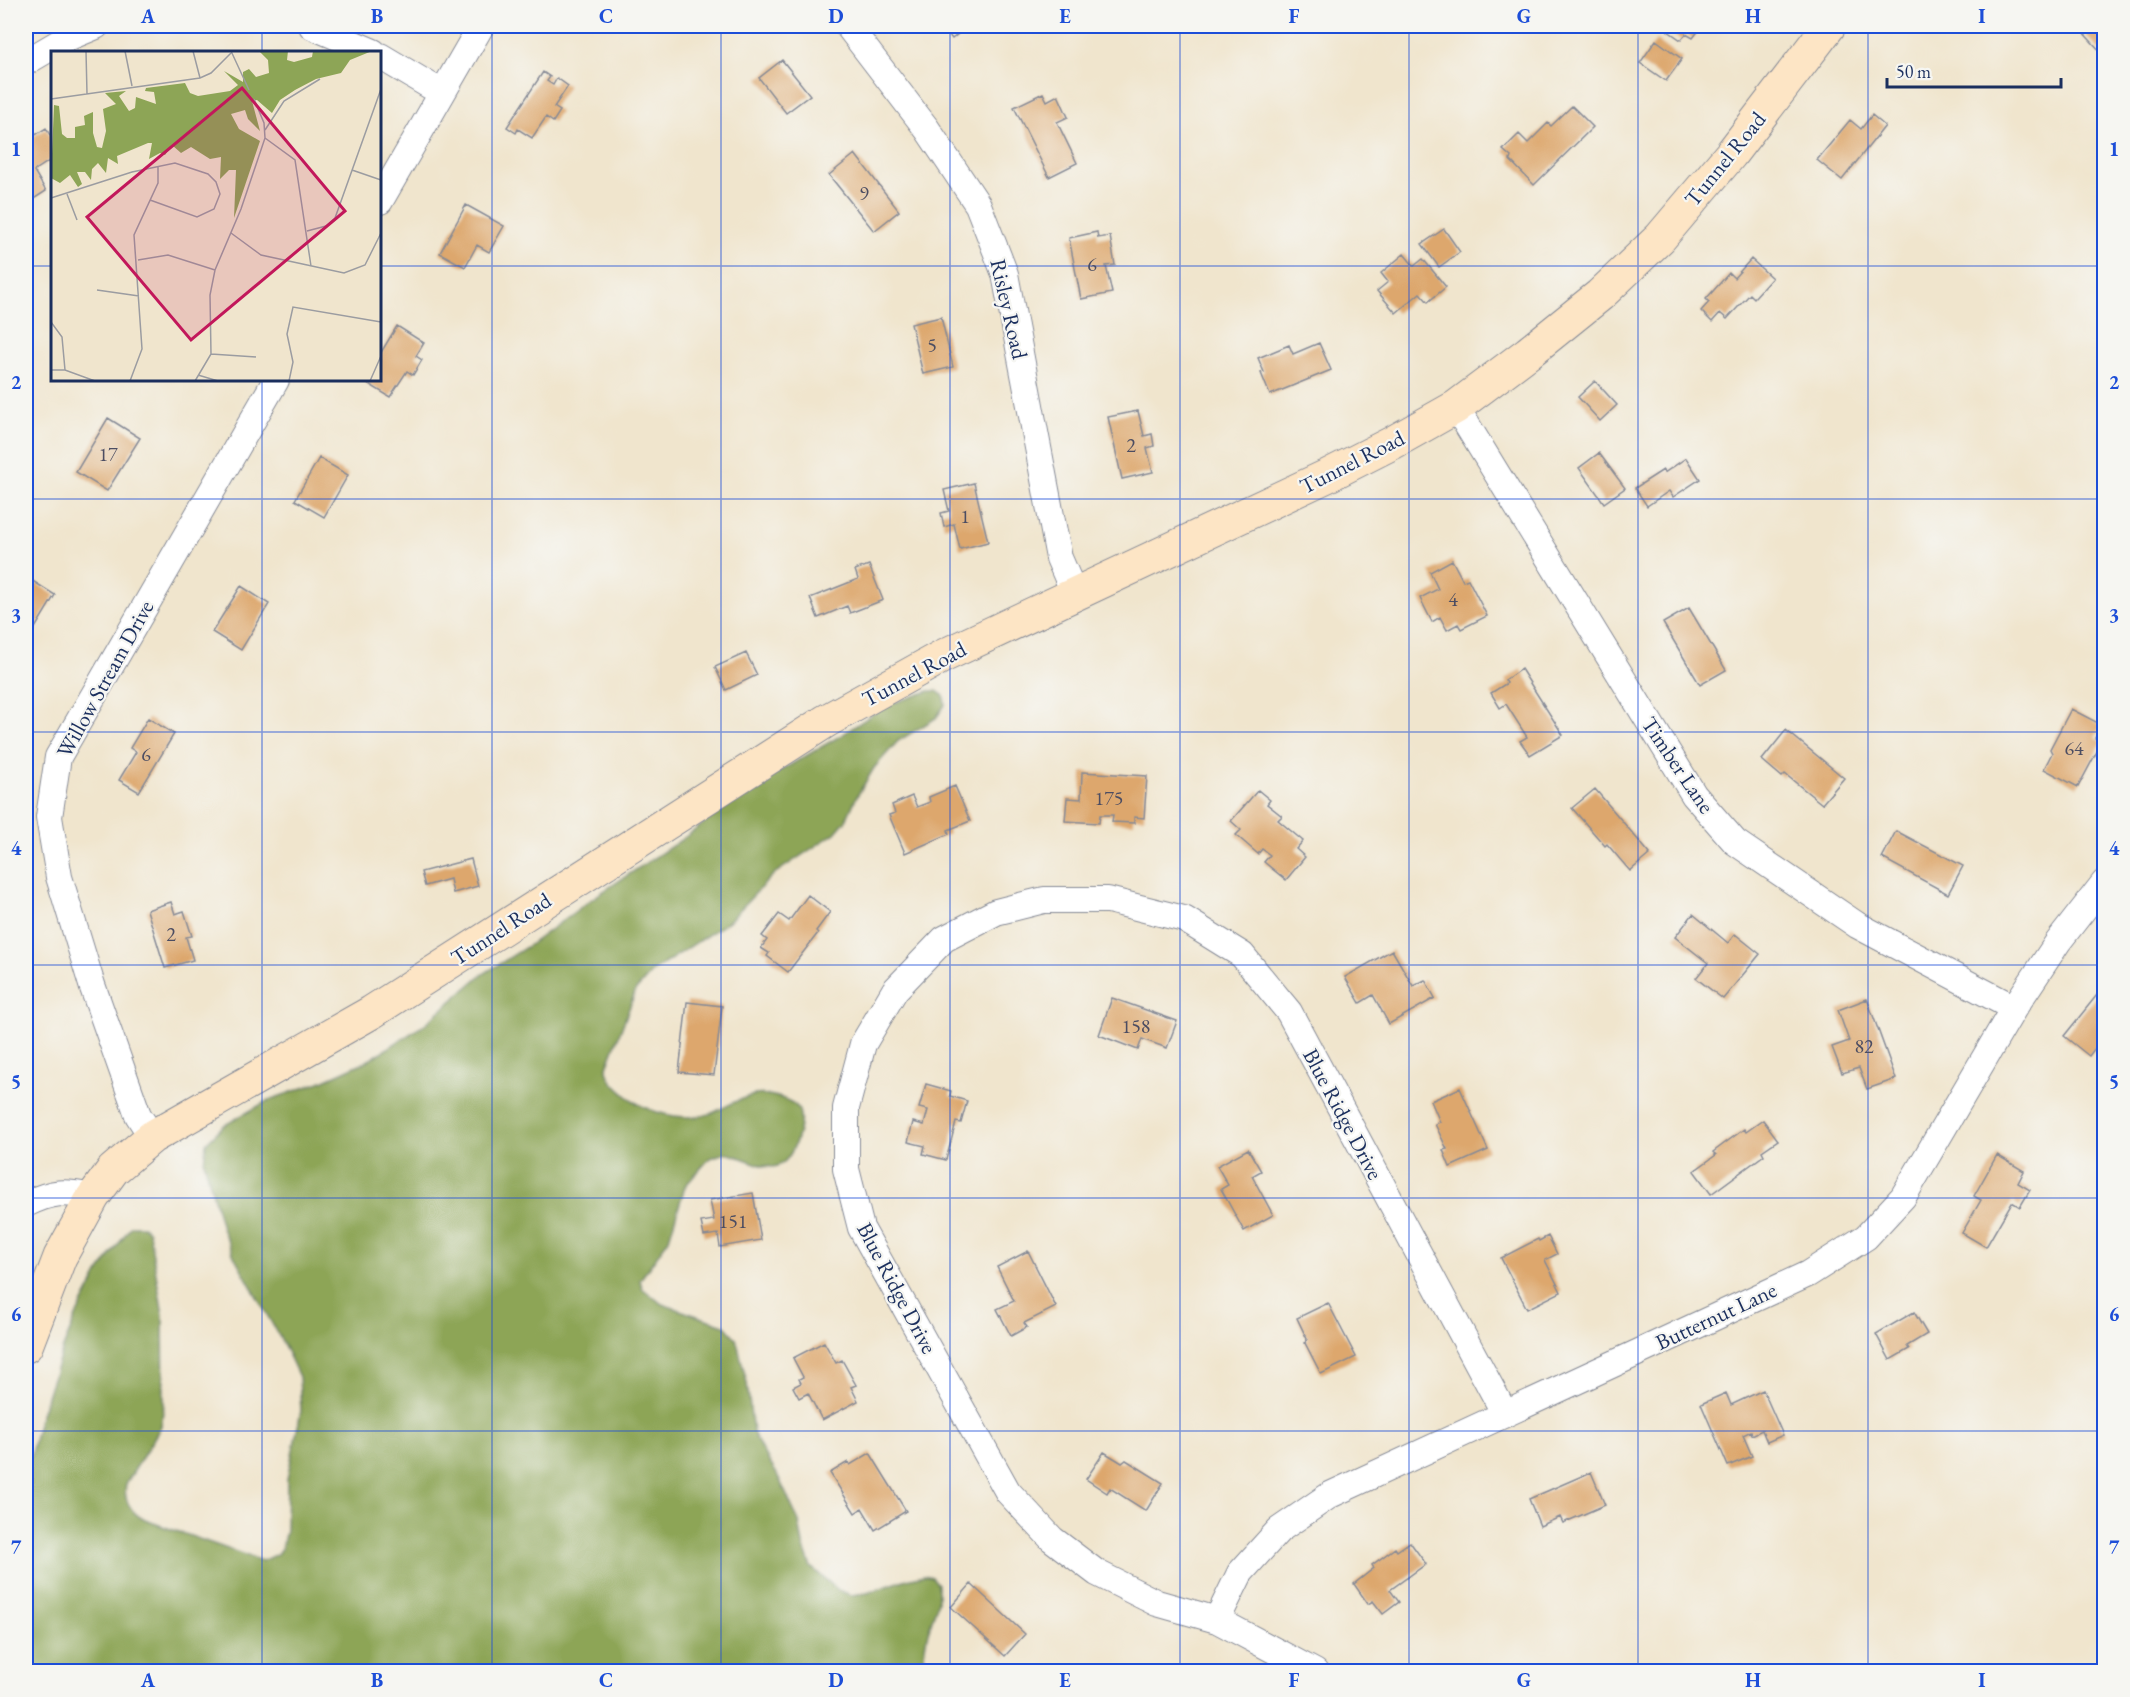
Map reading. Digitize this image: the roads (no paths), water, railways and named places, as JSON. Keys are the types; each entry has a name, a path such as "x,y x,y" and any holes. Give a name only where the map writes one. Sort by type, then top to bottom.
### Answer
{"main road":[{"name":"Tunnel Road","path":"26,1346 60,1257 93,1197 113,1170 152,1137 372,1012 826,721 944,656 1327,476 1456,407 1600,295 1660,238 1731,154 1829,26"}],"street":[{"path":"26,62 67,38 96,26"},
{"path":"312,26 372,51"},
{"path":"381,199 482,26"},
{"name":"Risley Road","path":"848,26 927,129 978,206 1005,273 1059,558 1075,595"},
{"path":"381,57 442,93"},
{"name":"Willow Stream Drive","path":"152,1137 134,1104 92,985 59,877 49,817 58,757 275,381"},
{"name":"Timber Lane","path":"1456,407 1694,795 1735,842 1857,925 2014,1008"},
{"name":"Butternut Lane","path":"1217,1620 1239,1572 1279,1530 1330,1495 1808,1274 1866,1237 1903,1197 2014,1008 2058,942 2104,883"},
{"name":"Blue Ridge Drive","path":"1315,1671 1217,1620 1157,1603 1096,1573 1052,1539 1008,1492 861,1228 846,1169 846,1108 863,1044 895,990 944,939 996,912 1044,900 1108,900 1184,919 1242,955 1288,1012 1505,1414"},
{"path":"26,1204 66,1191 93,1197"}]}
